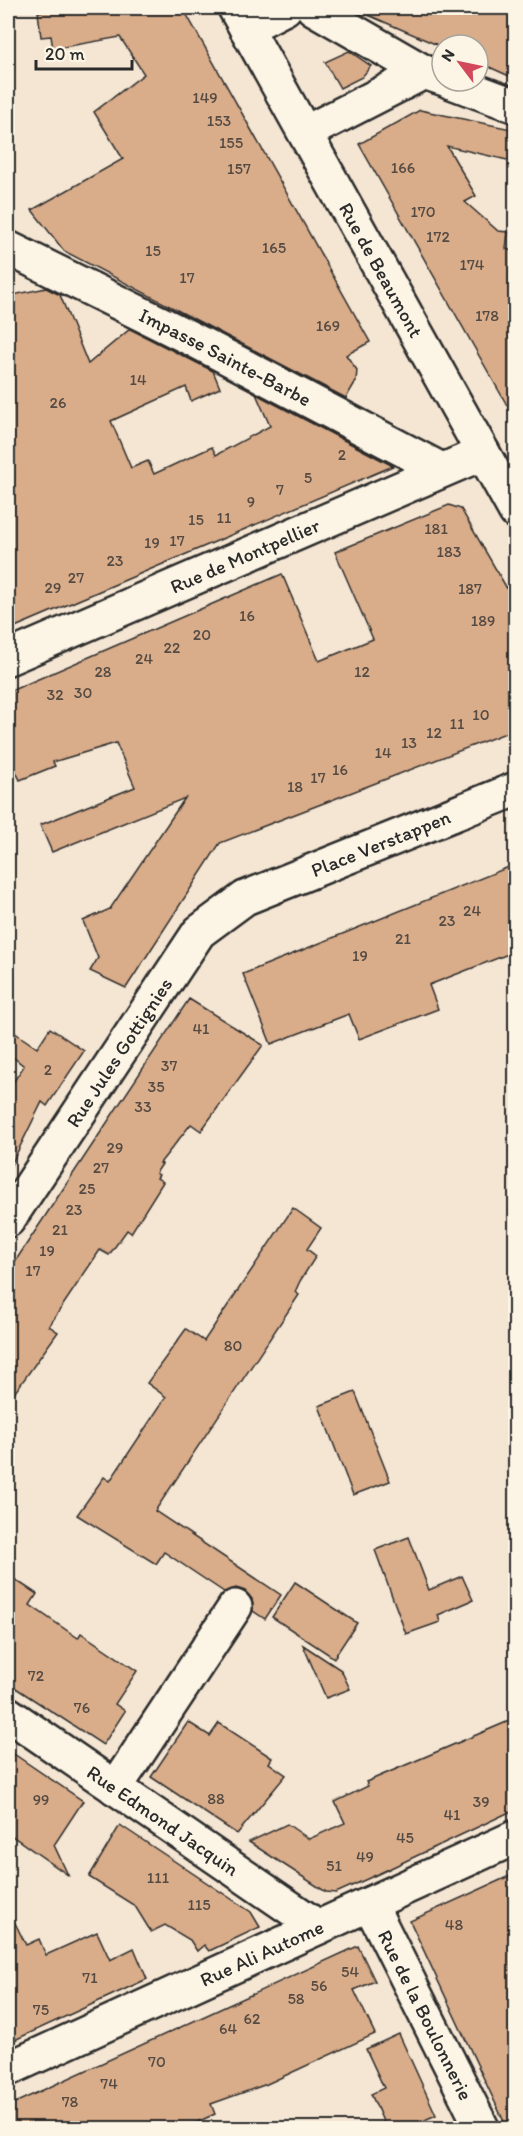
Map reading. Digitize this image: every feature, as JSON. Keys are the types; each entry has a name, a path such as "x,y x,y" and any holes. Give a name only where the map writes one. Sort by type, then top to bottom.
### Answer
{"street":[{"name":"Rue de Beaumont","path":"285,8 240,18 483,453 512,499"},
{"path":"313,8 430,73"},
{"path":"305,133 430,80"},
{"path":"481,93 516,106"},
{"name":"Impasse Sainte-Barbe","path":"8,248 192,339 442,470"},
{"name":"Rue de Montpellier","path":"8,658 483,453"},
{"name":"Place Verstappen","path":"245,898 516,789"},
{"name":"Rue Jules Gottignies","path":"8,1220 199,932 245,898"},
{"path":"116,1788 235,1606"},
{"name":"Rue Edmond Jacquin","path":"8,1714 318,1927"},
{"name":"Rue Ali Autome","path":"8,2069 516,1837"},
{"name":"Rue de la Boulonnerie","path":"370,1904 482,2128"}],"building":[{"path":"68,8 183,8 370,342 346,355 357,370 356,381 346,398 64,251 32,210 123,159 94,112 144,74 120,37 53,49 51,36 41,37 38,12"},
{"path":"352,8 516,8 516,79 490,67 490,33 430,33 430,42"},
{"path":"349,51 371,66 362,77 340,88 325,62"},
{"path":"420,110 516,130 516,162 447,146 476,196 465,202 498,231 508,232 506,249 516,252 516,421 359,144"},
{"path":"46,288 60,295 88,364 130,329 213,371 220,388 191,401 186,387 111,421 131,468 148,461 154,474 212,447 216,455 270,426 256,394 393,466 8,630 8,296"},
{"path":"449,505 461,509 516,604 516,729 220,843 126,988 90,971 98,958 83,921 110,909 185,798 52,852 40,825 135,787 116,743 53,762 55,766 20,780 8,755 8,692 282,574 319,661 373,639 335,552"},
{"path":"516,864 516,951 429,985 438,1009 359,1039 349,1014 271,1044 243,974"},
{"path":"189,999 263,1045 201,1131 191,1124 160,1163 162,1164 156,1173 159,1175 157,1178 163,1182 131,1233 127,1230 109,1255 100,1250 49,1326 58,1332 8,1402 8,1272"},
{"path":"8,1028 37,1048 50,1028 84,1051 47,1106 42,1102 8,1171 8,1090 24,1066 8,1053"},
{"path":"293,1208 321,1228 307,1249 316,1256 295,1292 299,1295 155,1511 281,1595 265,1619 253,1611 252,1599 245,1591 236,1588 224,1592 164,1552 156,1564 77,1515 104,1477 110,1481 166,1397 147,1383 186,1329 204,1341"},
{"path":"355,1392 390,1481 353,1495 319,1406"},
{"path":"409,1537 429,1590 462,1576 473,1600 438,1615 440,1622 406,1634 375,1550"},
{"path":"8,1575 37,1594 30,1605 78,1638 81,1633 137,1671 115,1704 125,1711 103,1745 8,1683"},
{"path":"295,1582 357,1623 334,1658 272,1617"},
{"path":"303,1645 341,1670 350,1689 326,1698"},
{"path":"516,1718 516,1809 376,1875 336,1893 326,1892 249,1842 287,1824 309,1839 345,1823 335,1802 368,1786 366,1782"},
{"path":"188,1722 210,1736 219,1723 272,1758 269,1763 286,1775 237,1834 151,1777"},
{"path":"8,1750 83,1801 54,1845 68,1875 8,1833"},
{"path":"120,1825 251,1912 260,1927 209,1951 204,1945 197,1951 190,1940 165,1925 151,1932 135,1906 89,1877"},
{"path":"516,1873 516,2128 507,2128 410,1921"},
{"path":"8,1909 26,1945 39,1939 46,1955 97,1932 110,1960 134,1948 147,1979 8,2043"},
{"path":"358,1946 375,1981 354,1990 375,2034 267,2084 211,2104 215,2114 184,2128 8,2128 8,2106"},
{"path":"399,2034 436,2115 420,2122 423,2128 386,2128 371,2094 384,2088 366,2049"}]}
